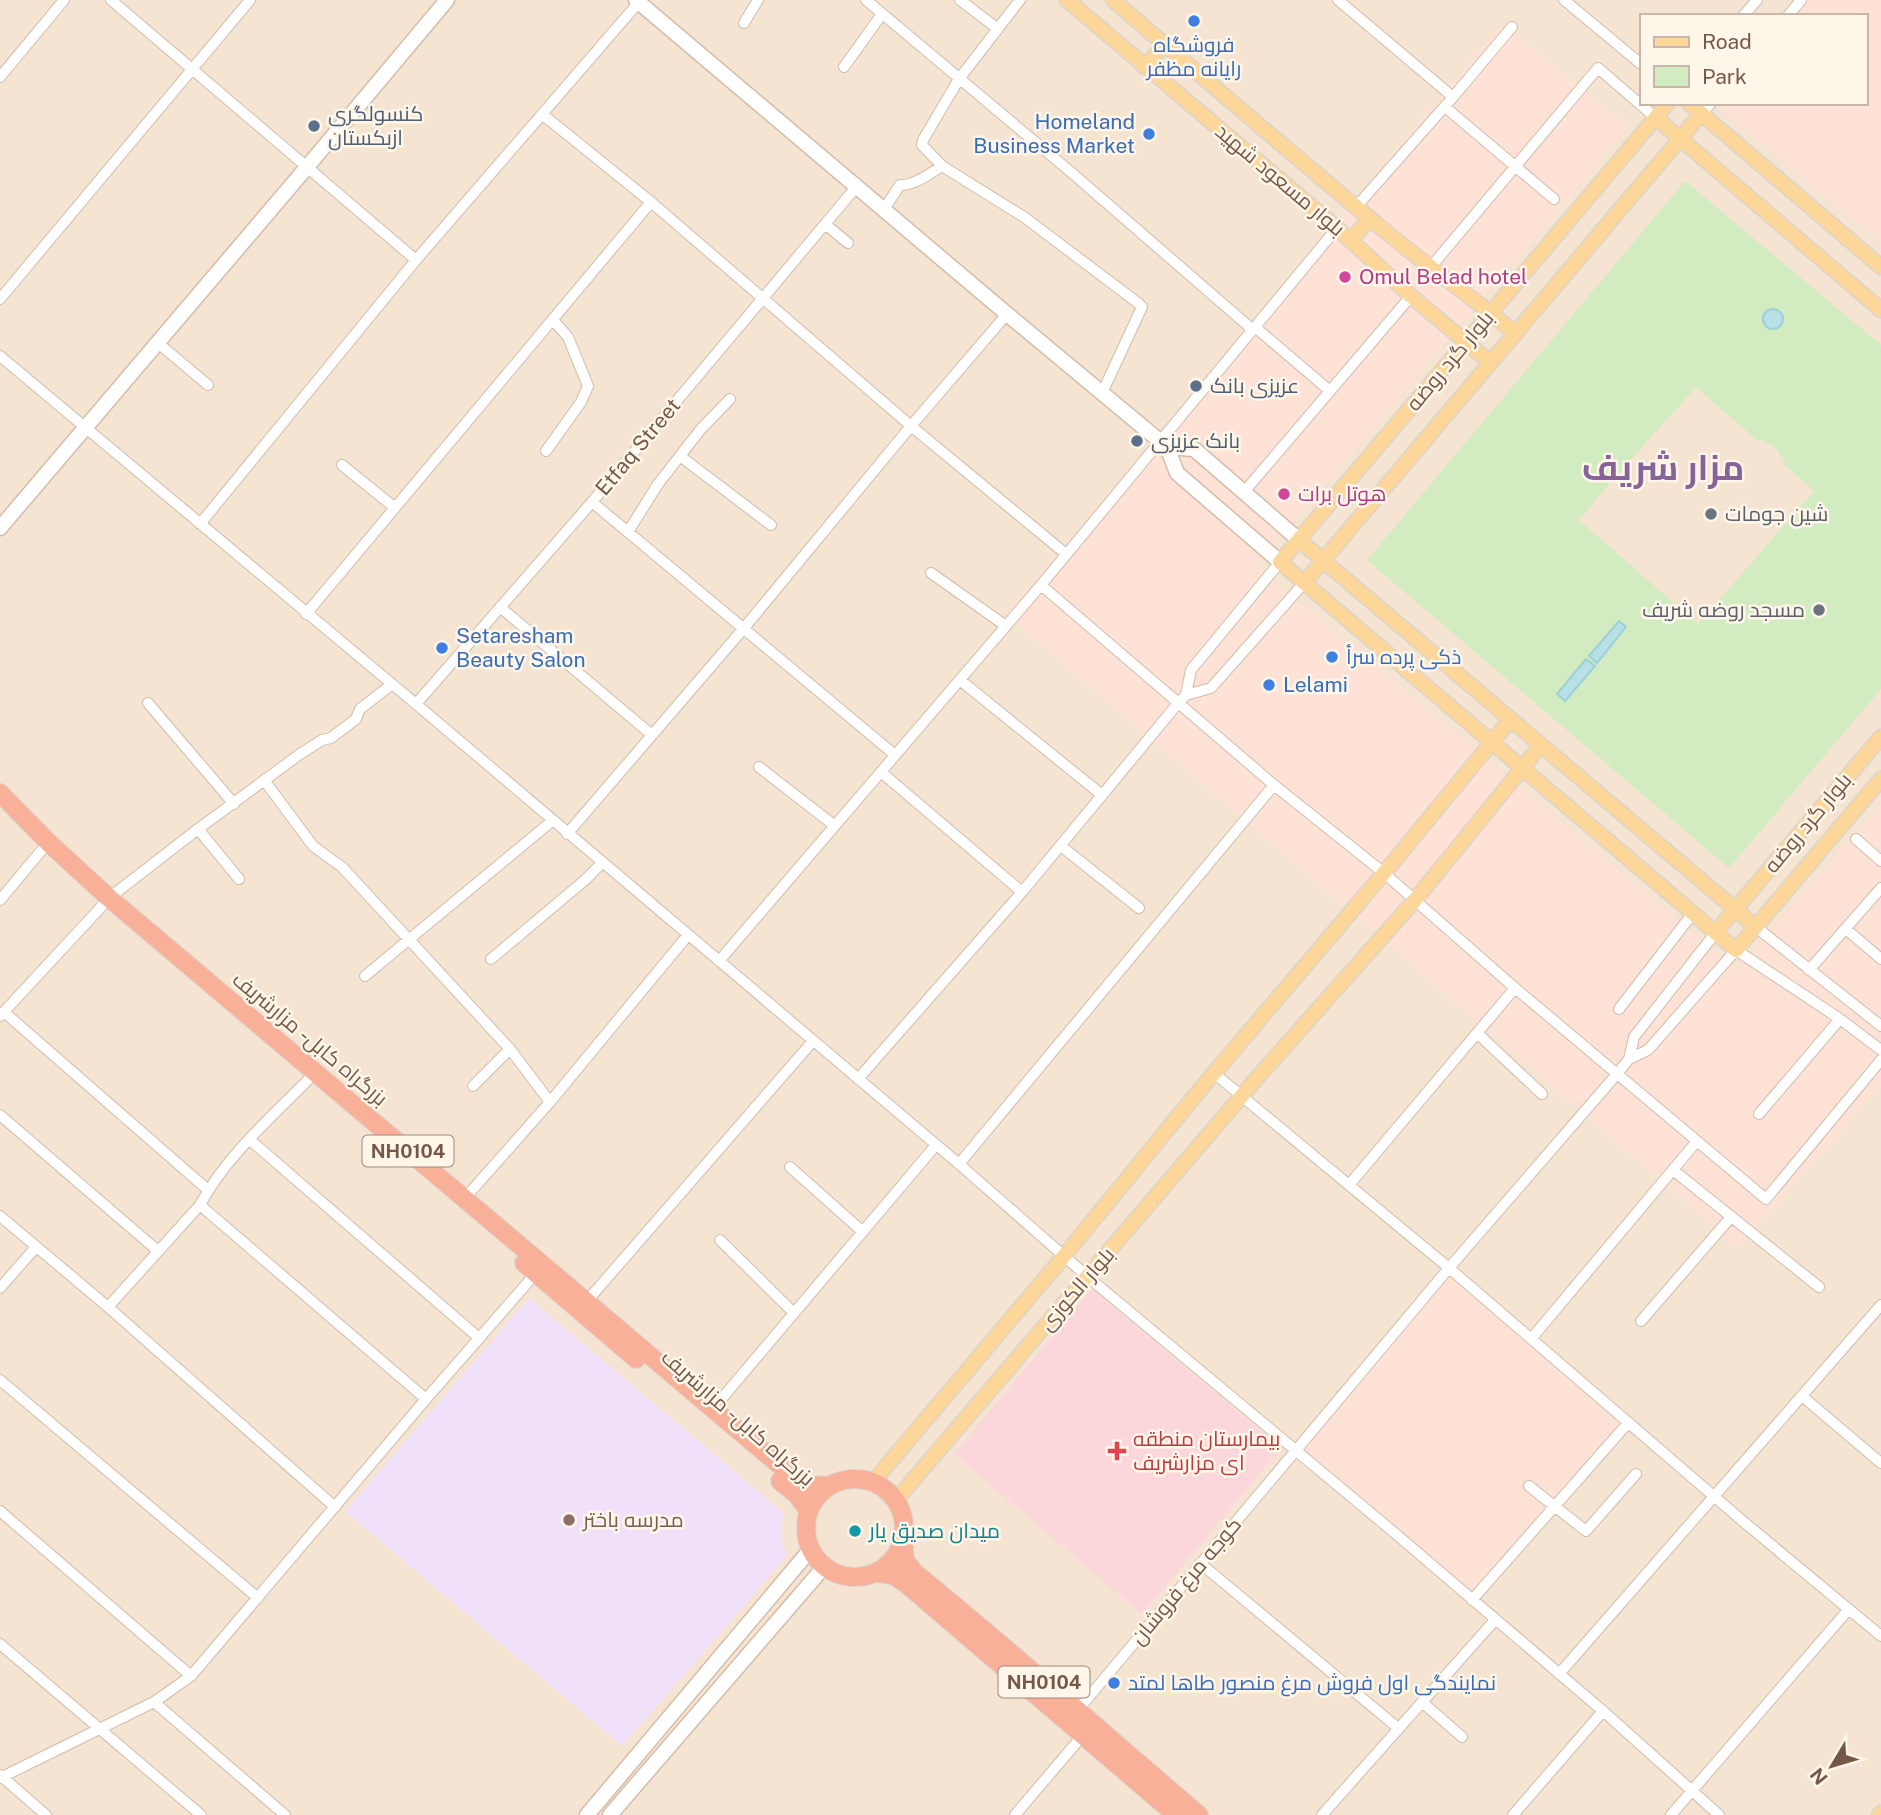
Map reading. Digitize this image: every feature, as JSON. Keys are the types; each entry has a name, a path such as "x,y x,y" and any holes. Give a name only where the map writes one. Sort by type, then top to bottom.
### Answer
{"highway":[{"name":"بزرگراه کابل - مزارشریف","path":"0,793 106,902 308,1080 796,1494 809,1511"},
{"name":"بزرگراه کابل - مزارشریف","path":"0,811 41,851 465,1198 803,1485 829,1486"},
{"name":"NH0104","path":"829,1486 843,1480 873,1482"},
{"path":"873,1482 896,1500"},
{"path":"824,1567 810,1550 806,1525 809,1511 817,1497 829,1486"},
{"name":"NH0104","path":"896,1500 905,1527 905,1560 914,1572 1199,1815"},
{"path":"878,1573 898,1554 903,1541"},
{"name":"NH0104","path":"824,1567 850,1578 878,1573 893,1575 905,1583 1176,1815"}],"main road":[{"name":"بلوار مسعود شهید","path":"1067,0 1337,228 1411,296 1491,363"},
{"name":"بلوار مسعود شهید","path":"1113,0 1356,208 1516,334"},
{"path":"1146,67 1164,44"},
{"name":"بلوار گرد روضه","path":"1280,562 1666,105"},
{"path":"1706,109 1881,267"},
{"name":"بلوار گرد روضه","path":"1304,583 1706,109"},
{"path":"1656,118 1879,304"},
{"path":"1350,240 1370,219"},
{"path":"1299,540 1755,928"},
{"path":"1280,562 1737,950"},
{"name":"بلوار الکوزی","path":"873,1482 1511,719"},
{"name":"بلوار گرد روضه","path":"1716,932 1881,737"},
{"name":"بلوار الکوزی","path":"896,1500 1257,1078 1415,901 1541,745"},
{"name":"بلوار گرد روضه","path":"1737,950 1881,779"}],"street":[{"path":"0,77 64,0"},
{"path":"111,0 416,260"},
{"path":"0,299 250,0"},
{"path":"0,528 447,0"},
{"path":"744,23 758,0"},
{"path":"866,0 1330,391"},
{"path":"960,0 998,29"},
{"path":"1020,0 959,79 922,145 942,166 1024,217 1142,307 1102,393"},
{"path":"1338,0 1453,97"},
{"path":"1564,0 1640,63"},
{"path":"1745,14 1757,0"},
{"path":"1790,14 1801,0"},
{"path":"200,524 416,260 638,1 1164,444 1177,473 1280,562 1191,670 1182,698 1022,892 858,1079"},
{"path":"844,67 882,14"},
{"path":"1356,208 1512,27"},
{"path":"1430,268 1598,68 1640,104"},
{"path":"1641,105 1656,118"},
{"path":"1445,107 1554,199"},
{"path":"542,114 651,202 911,426 1066,554"},
{"path":"884,209 900,185 914,182 942,166"},
{"name":"Etfaq Street","path":"416,704 592,502 857,186"},
{"path":"306,614 651,202"},
{"path":"825,224 848,243"},
{"path":"719,961 1066,554 1164,444 1254,328 1337,228"},
{"path":"1244,492 1411,296"},
{"path":"567,834 1007,314"},
{"path":"546,451 581,402 588,386 568,337 553,320"},
{"path":"158,343 208,385"},
{"path":"0,356 416,704 959,1164 1088,1277 1390,1529 1720,1815"},
{"path":"628,532 658,484 701,429 730,399"},
{"path":"1164,444 1194,449 1299,540"},
{"path":"680,456 771,525"},
{"path":"342,466 395,508"},
{"path":"592,502 895,755"},
{"path":"931,573 1006,626"},
{"path":"1182,698 1211,688 1304,583"},
{"path":"1041,585 1182,698 1274,785 1384,873 1515,988 1766,1199 1881,1060"},
{"path":"500,607 652,735"},
{"path":"960,680 1102,795"},
{"path":"208,1190 2,1014 106,902 264,780 356,719 360,709 391,685"},
{"path":"148,703 234,804"},
{"path":"759,767 835,826"},
{"path":"881,772 1022,892"},
{"path":"264,780 313,846 342,867 509,1049 550,1102"},
{"path":"959,1164 1274,785"},
{"path":"365,976 552,821"},
{"path":"198,829 239,879"},
{"path":"1856,839 1881,861"},
{"path":"1061,846 1139,908"},
{"path":"0,900 41,851"},
{"path":"491,959 602,863"},
{"path":"1809,970 1881,888"},
{"path":"1619,1009 1693,913"},
{"path":"1755,928 1881,1026"},
{"path":"1846,929 1881,959"},
{"path":"1629,1059 1634,1037 1716,932"},
{"path":"465,1198 550,1102 688,936"},
{"path":"1629,1059 1648,1050 1737,950 1881,1050"},
{"path":"1349,1185 1515,988"},
{"path":"1759,1114 1840,1019"},
{"path":"1477,1033 1542,1094"},
{"path":"587,1301 813,1041"},
{"path":"473,1086 509,1049"},
{"name":"كوجه مرغ فروشان","path":"1077,1711 1449,1268 1629,1059"},
{"path":"1214,1074 1449,1268 1881,1636"},
{"path":"108,1307 200,1205 208,1190 249,1139 308,1080"},
{"path":"0,1115 158,1251"},
{"path":"249,1139 479,1338"},
{"path":"1531,1339 1698,1141"},
{"path":"713,1409 936,1145"},
{"path":"790,1167 863,1232"},
{"path":"1673,1170 1819,1287"},
{"path":"200,1205 426,1399"},
{"path":"0,1216 108,1307 335,1507"},
{"path":"1641,1321 1731,1217"},
{"path":"720,1240 794,1313"},
{"path":"0,1288 36,1247"},
{"path":"46,1815 1,1777 154,1702 191,1676 536,1273"},
{"path":"1559,1674 1881,1305"},
{"path":"0,1380 258,1598"},
{"path":"1802,1396 1881,1463"},
{"path":"1472,1600 1628,1423"},
{"path":"1529,1486 1586,1531 1636,1474"},
{"path":"0,1511 191,1676"},
{"path":"587,1815 810,1550"},
{"path":"1200,1563 1398,1728"},
{"path":"610,1815 824,1567"},
{"path":"1671,1815 1849,1609"},
{"path":"1322,1815 1496,1620"},
{"path":"0,1644 201,1815"},
{"path":"154,1702 285,1815"},
{"path":"1422,1702 1461,1737"},
{"path":"1513,1815 1603,1711"},
{"path":"1015,1815 1083,1735"}],"shaded area":[{"path":"0,0 1881,0 1881,1815 0,1815"},
{"path":"1811,0 1881,0 1881,242 1721,108 1723,105 1867,105 1867,14 1800,14"},
{"path":"1502,24 1628,127 1256,566 1738,971 1881,804 1881,1084 1739,1247 1007,614"},
{"path":"1449,1268 1628,1423 1472,1600 1296,1451"},
{"name":"بیمارستان منطقه ای مزارشریف","path":"1092,1289 1281,1448 1142,1614 954,1454"},
{"name":"مدرسه باختر","path":"529,1298 784,1513 781,1526 787,1556 622,1746 345,1511"}],"green space":[{"path":"1685,181 1881,345 1881,689 1729,868 1367,560","holes":["1696,387 1758,441 1761,439 1768,445 1770,443 1785,460 1783,463 1814,491 1698,624 1579,520"]}],"water":[{"path":"1773,309 1780,312 1783,319 1780,326 1773,329 1766,326 1763,319 1766,312"},
{"path":"1619,621 1626,627 1597,663 1589,656"},
{"path":"1586,659 1595,666 1565,701 1557,694"}],"place":[{"name":"فروشگاه رایانه مظفر","path":"1194,21"},
{"name":"کنسولگری ازبکستان","path":"314,126"},
{"name":"Homeland Business Market","path":"1149,134"},
{"name":"Omul Belad hotel","path":"1345,277"},
{"name":"عزیزی بانک","path":"1196,386"},
{"name":"بانک عزیزی","path":"1137,441"},
{"name":"هوتل برات","path":"1284,494"},
{"name":"شین جومات","path":"1711,514"},
{"name":"مسجد روضه شریف","path":"1819,610"},
{"name":"Setaresham Beauty Salon","path":"442,648"},
{"name":"ذکی پرده سرأ","path":"1332,657"},
{"name":"Lelami","path":"1269,685"},
{"name":"بیمارستان منطقه ای مزارشریف","path":"1117,1451"},
{"name":"مدرسه باختر","path":"569,1520"},
{"name":"میدان صدیق یار","path":"855,1531"},
{"name":"نمایندگی اول فروش مرغ منصور طاها لمتد","path":"1114,1683"}],"district":[{"name":"مزار شريف","path":"1663,468"}]}
